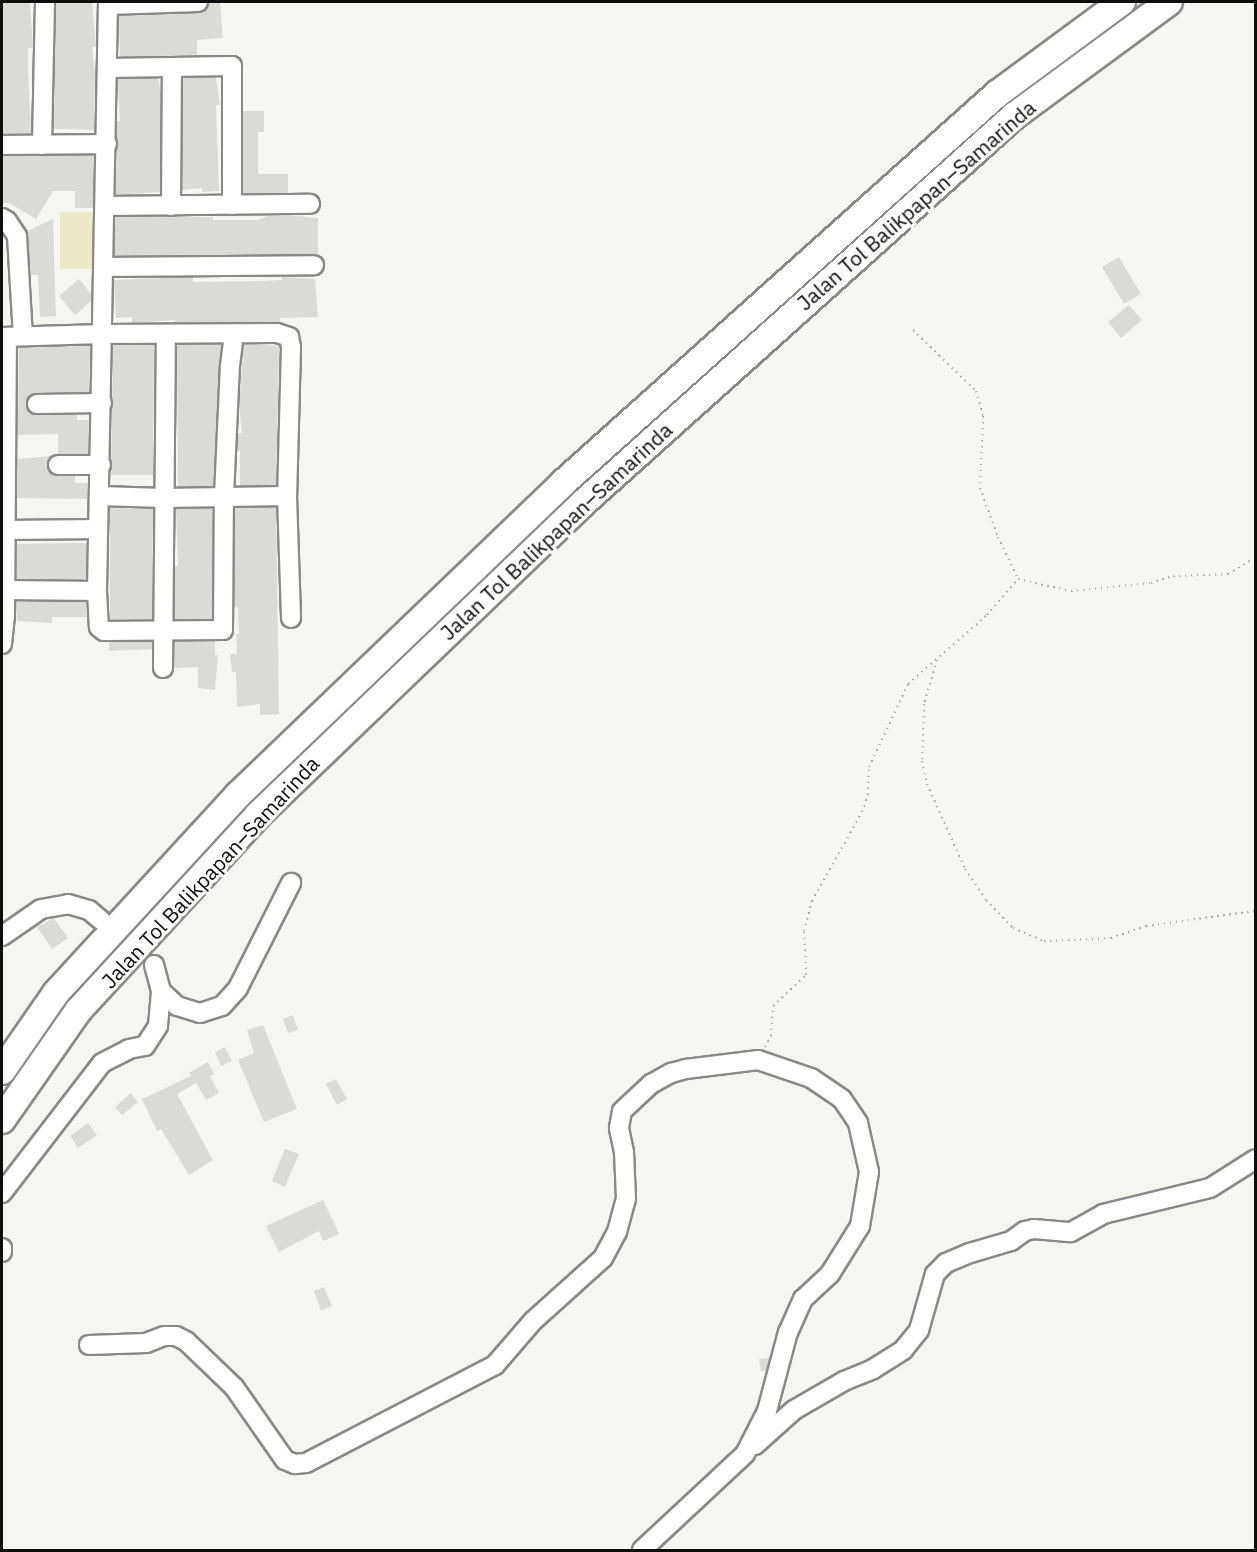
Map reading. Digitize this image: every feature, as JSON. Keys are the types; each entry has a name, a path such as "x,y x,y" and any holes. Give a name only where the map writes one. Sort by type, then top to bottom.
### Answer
{"highway":[{"name":"Jalan Tol Balikpapan–Samarinda","path":"2,1071 56,993 238,795 554,491 997,94 1122,2"},
{"name":"Jalan Tol Balikpapan–Samarinda","path":"2,1120 78,1011 258,815 565,520 832,277 1014,116 1169,2"}],"street":[{"path":"42,145 45,2"},
{"path":"198,2 108,3 97,591 99,627 104,631 223,630 224,496 230,366 234,334"},
{"path":"171,206 172,67"},
{"path":"108,68 233,67 232,205"},
{"path":"2,145 107,144"},
{"path":"105,206 310,204"},
{"path":"2,218 7,221 17,236 10,267 5,522 6,590 2,644"},
{"path":"104,267 314,266"},
{"path":"10,337 103,333 284,334 291,340 287,496 291,618"},
{"path":"164,668 166,334"},
{"path":"37,404 102,403"},
{"path":"58,465 101,465"},
{"path":"100,496 164,498 287,496"},
{"path":"5,522 98,528"},
{"path":"6,590 97,591"},
{"path":"161,991 177,1006 200,1013 222,1006 238,988 291,883"},
{"path":"2,936 42,909 68,904 89,910 101,920"},
{"path":"2,1193 102,1063 129,1049 145,1046 158,1026 161,991 154,965"},
{"path":"89,1345 146,1343 164,1336 176,1336 186,1341 234,1387 285,1460 295,1464 306,1463 495,1365 533,1321 603,1258 617,1232 626,1199 624,1152 619,1128 621,1111 629,1102 671,1072 758,1060 811,1078 842,1099 858,1123 869,1173 860,1226 830,1274 803,1299 788,1332 767,1411 745,1454"},
{"path":"642,1551 794,1410 844,1381 873,1370 903,1350 920,1330 935,1274 946,1263 1011,1241 1025,1231 1034,1229 1071,1232 1103,1214 1210,1188 1256,1159"}],"path":[{"path":"913,330 976,391 983,416 980,488 998,537 1018,579"},
{"path":"1018,579 1071,591 1151,583 1173,576 1228,574 1256,557"},
{"path":"758,1060 771,1036 773,1006 806,975 804,931 812,901 862,813 868,795 868,767 908,684 987,615 1018,579"},
{"path":"938,657 924,704 922,761 927,784 955,852 975,886 1013,928 1044,941 1111,938 1146,926 1254,911"}],"shaded area":[{"path":"60,212 96,212 96,269 60,269"}],"building":[{"path":"2,2 30,2 33,48 28,48 31,133 2,134"},
{"path":"56,2 92,2 96,47 92,47 95,74 94,130 54,129"},
{"path":"209,2 220,2 223,38 197,40 197,55 120,57 119,16 198,13 204,11"},
{"path":"158,78 161,93 160,192 116,195 117,121 120,121 118,79"},
{"path":"183,78 216,78 220,105 216,105 219,191 202,192 202,188 182,190"},
{"path":"243,111 264,111 264,132 258,132 258,174 288,174 288,193 243,193"},
{"path":"94,155 93,208 75,208 75,191 53,191 36,219 9,203 2,203 3,156"},
{"path":"268,216 318,218 318,255 115,256 115,217 213,217 213,220 258,220"},
{"path":"53,219 56,316 40,317 38,275 31,275 27,231"},
{"path":"1119,257 1141,294 1124,304 1102,267"},
{"path":"193,277 193,282 282,280 282,277 315,279 318,317 280,318 280,322 175,322 175,320 132,323 132,317 116,318 114,280"},
{"path":"79,279 91,294 91,301 75,315 59,296"},
{"path":"1129,305 1142,320 1121,338 1108,322"},
{"path":"244,344 279,346 276,485 240,486 240,451 237,451 238,433 242,433 239,406"},
{"path":"113,345 154,345 153,475 111,475"},
{"path":"177,345 221,345 213,486 178,487"},
{"path":"90,346 89,392 36,393 31,395 26,404 32,414 77,415 77,420 89,420 88,454 58,454 58,434 18,435 19,348"},
{"path":"51,456 47,464 49,471 57,476 75,476 75,483 88,483 87,499 17,498 17,459"},
{"path":"276,507 279,714 260,715 260,704 237,707 236,672 232,672 230,654 237,654 236,634 239,634 238,607 234,607 235,508"},
{"path":"110,508 153,509 152,619 110,620"},
{"path":"213,508 212,619 175,619 175,566 178,566 176,509"},
{"path":"87,543 86,580 17,579 17,544"},
{"path":"16,601 86,602 87,617 52,617 52,623 17,621"},
{"path":"215,641 215,655 218,655 215,690 198,688 198,667 174,668 174,642"},
{"path":"109,642 152,642 152,649 109,651"},
{"path":"54,918 68,938 52,949 37,927"},
{"path":"293,1015 298,1030 288,1033 283,1019"},
{"path":"263,1025 297,1109 264,1122 238,1060 254,1053 247,1030"},
{"path":"225,1047 232,1061 221,1066 215,1052"},
{"path":"208,1062 214,1074 210,1076 219,1093 206,1100 196,1083 177,1094 213,1160 189,1175 161,1129 157,1131 142,1099 191,1076 189,1073"},
{"path":"336,1079 347,1099 337,1105 326,1084"},
{"path":"131,1093 138,1102 122,1115 115,1107"},
{"path":"88,1123 97,1135 78,1148 70,1136"},
{"path":"285,1149 299,1154 285,1187 272,1181"},
{"path":"323,1200 339,1234 323,1241 319,1231 279,1252 266,1226"},
{"path":"324,1287 332,1306 321,1311 314,1291"},
{"path":"770,1358 766,1371 761,1371 759,1359"}]}
